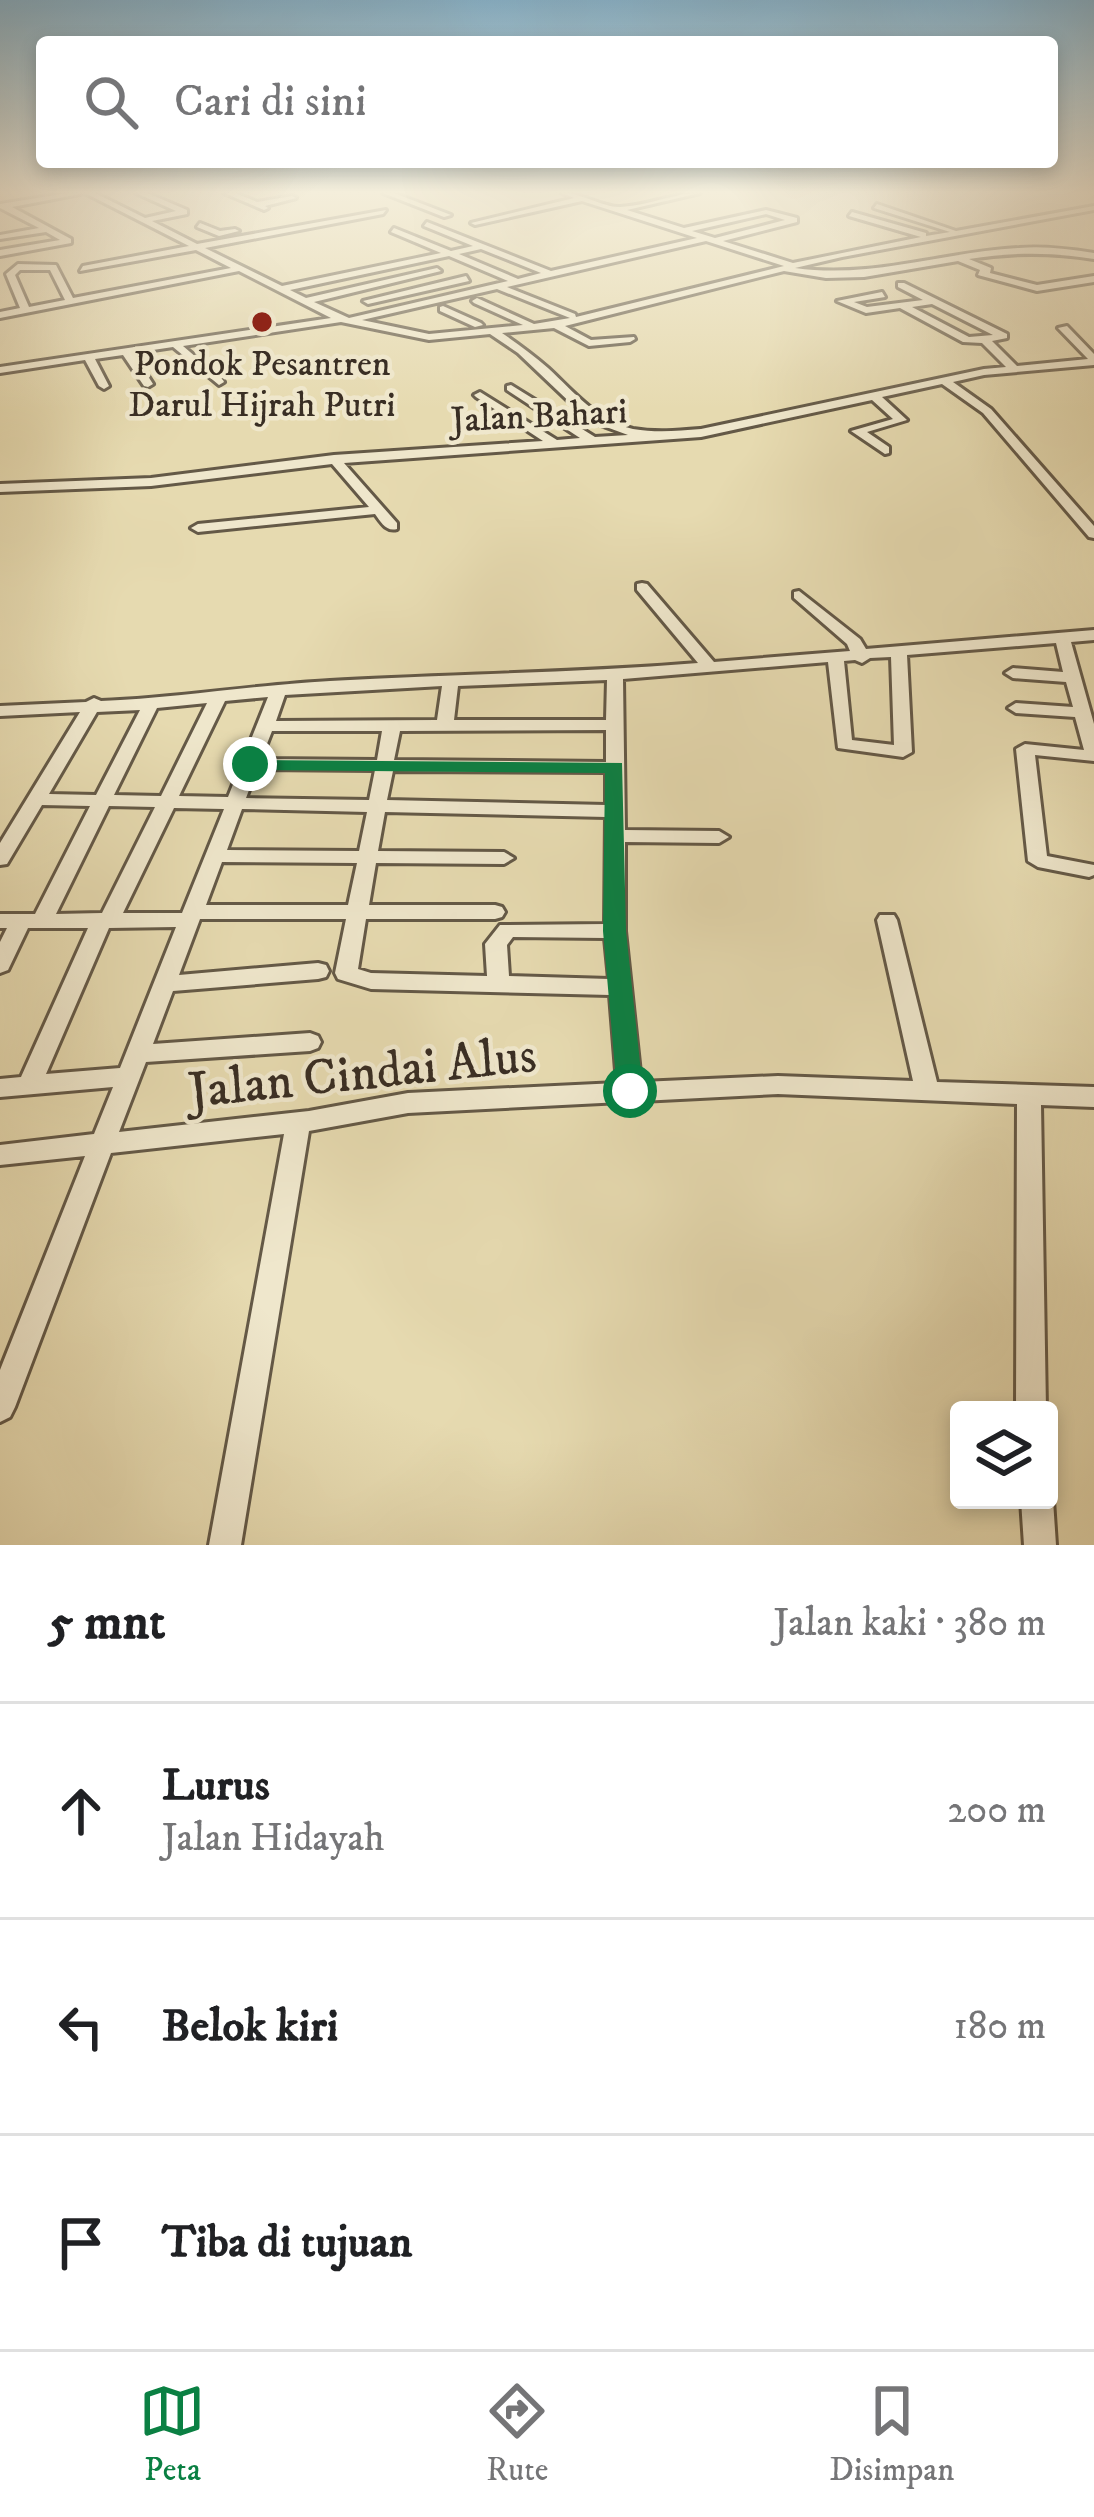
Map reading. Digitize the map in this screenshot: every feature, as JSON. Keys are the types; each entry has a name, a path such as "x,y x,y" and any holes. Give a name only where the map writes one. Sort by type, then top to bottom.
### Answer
{"street":[{"path":"26,310 17,299 12,269 47,265"},
{"path":"48,265 70,302"},
{"path":"82,269 103,265"},
{"path":"237,265 344,320 429,337 556,325 796,265"},
{"path":"282,289 397,265"},
{"path":"472,265 572,316"},
{"path":"529,265 548,273"},
{"path":"368,327 477,301 548,273 587,265"},
{"path":"783,265 834,276 887,265"},
{"path":"976,265 988,270 981,273 1037,288 1094,279"},
{"path":"0,316 243,268"},
{"path":"305,301 437,271"},
{"path":"408,277 451,296"},
{"path":"368,301 466,279"},
{"path":"0,287 14,284"},
{"path":"0,370 344,320 495,285 514,287"},
{"path":"901,285 934,301 1003,336 968,340 903,306 878,293 842,301 862,310 903,306 934,301"},
{"path":"345,291 388,310"},
{"path":"0,302 17,299"},
{"path":"477,301 529,324"},
{"path":"442,309 478,325"},
{"path":"404,318 434,332"},
{"path":"556,325 593,344 630,339"},
{"path":"1063,328 1094,361"},
{"path":"493,332 541,366 575,405 623,431 651,437"},
{"path":"985,340 1013,368"},
{"path":"177,346 219,382"},
{"path":"128,354 148,384"},
{"path":"90,359 104,386"},
{"name":"Jalan Bahari","path":"0,488 151,482 334,459 651,437 876,398 1013,368 1094,361"},
{"path":"944,381 988,411 1094,534"},
{"path":"511,388 593,441"},
{"path":"480,394 552,442"},
{"path":"498,406 524,398"},
{"path":"876,398 901,420 857,430 885,450"},
{"path":"334,459 392,526"},
{"path":"198,528 379,510"},
{"path":"642,587 711,668"},
{"path":"799,595 854,642 862,658"},
{"path":"0,711 94,703 151,704 279,690 899,656 1094,635"},
{"path":"1063,638 1094,755 1025,749 1038,861 1089,870"},
{"path":"836,660 844,744 903,752 899,656"},
{"path":"1013,673 1073,678"},
{"path":"615,675 615,931 630,1091"},
{"path":"445,725 451,680"},
{"path":"0,1407 279,690"},
{"path":"28,1086 219,696"},
{"path":"0,859 94,703"},
{"path":"0,965 21,920 101,802 151,704"},
{"path":"1016,708 1083,713"},
{"path":"392,725 345,968 350,977 621,987"},
{"path":"265,726 615,725"},
{"path":"250,764 615,767"},
{"path":"35,800 615,812"},
{"path":"615,836 719,837"},
{"path":"214,856 504,858"},
{"path":"21,920 495,912"},
{"path":"887,920 927,1090"},
{"path":"498,981 496,944 507,930 615,931"},
{"path":"164,984 318,971"},
{"path":"0,1088 310,1042"},
{"name":"Jalan Cindai Alus","path":"0,1155 298,1121 408,1103 630,1091 778,1085 1094,1097"},
{"path":"1029,1097 1031,1401"},
{"path":"225,1545 298,1121"},
{"path":"1038,1509 1040,1545"}],"place":[{"name":"Pondok Pesantren Darul Hijrah Putri","path":"262,322"}],"route":[{"path":"250,764 615,767 615,931 630,1091"}]}
